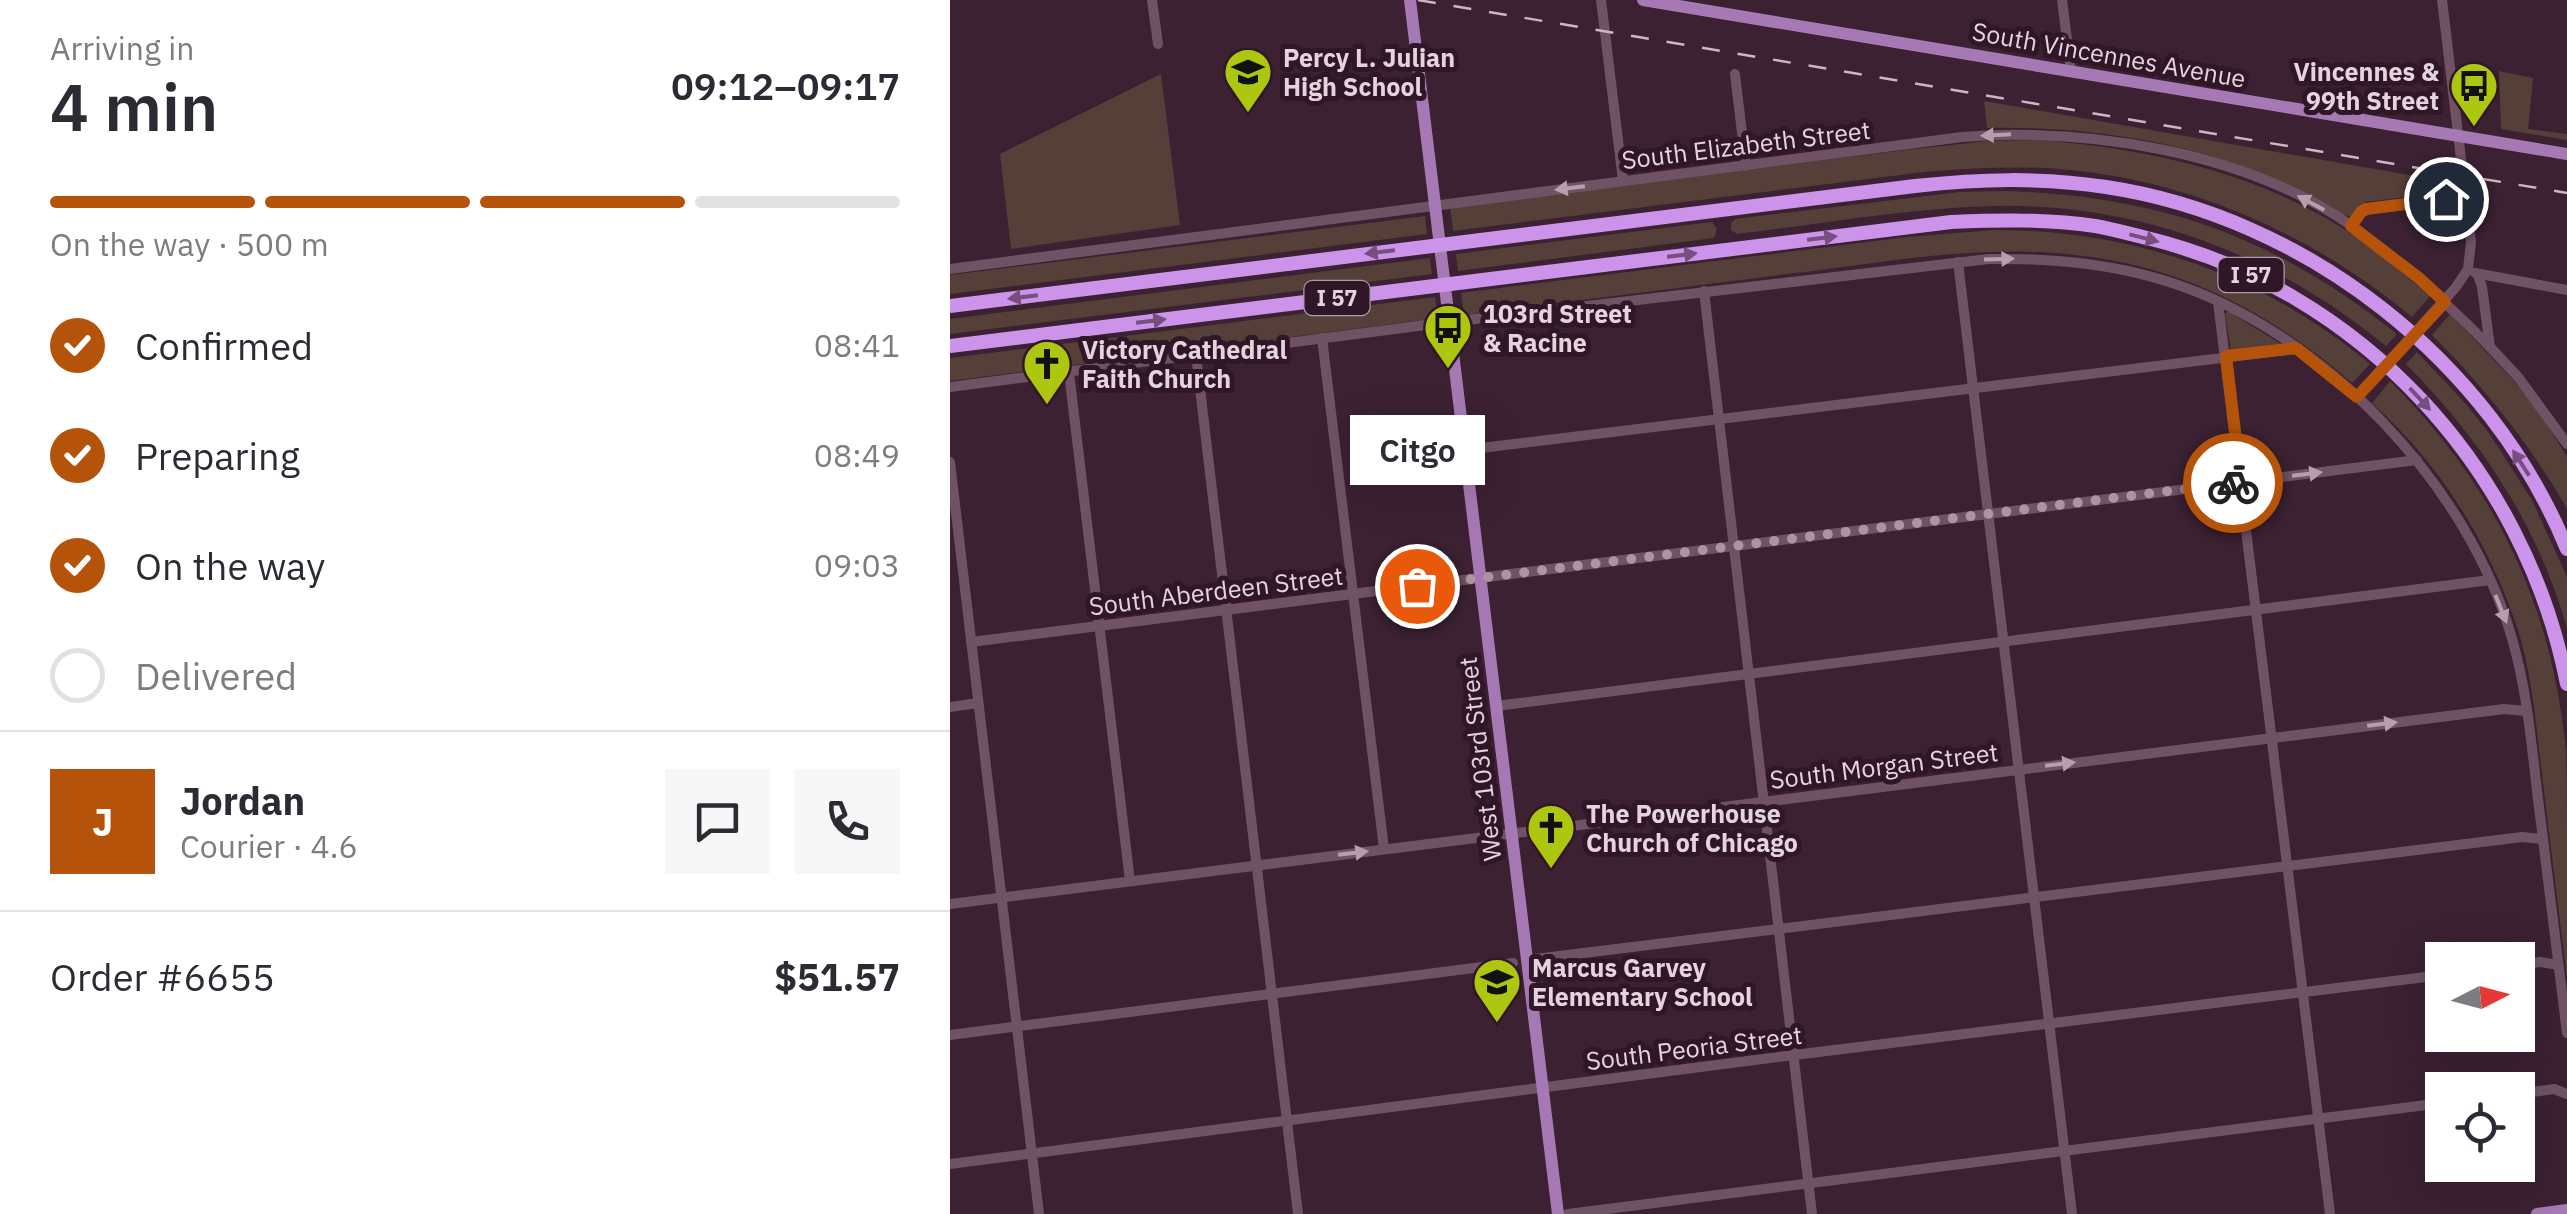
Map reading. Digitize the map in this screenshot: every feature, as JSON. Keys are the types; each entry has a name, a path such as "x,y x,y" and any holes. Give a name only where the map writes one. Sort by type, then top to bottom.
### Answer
{"highway":[{"name":"I 57","path":"950,306 1916,186 2019,178 2110,188 2192,208 2271,240 2314,263 2414,334 2479,403 2533,482 2567,548"},
{"name":"I 57","path":"950,346 1951,222 1993,220 2100,227 2210,256 2248,274 2344,330 2398,376 2458,442 2508,515 2542,591 2567,684"}],"main road":[{"name":"West 103rd Street","path":"1410,0 1512,833 1520,961 1542,1087 1558,1214"},
{"name":"South Vincennes Avenue","path":"1644,0 2567,154"},
{"path":"2537,1214 2567,1210"}],"street":[{"path":"1152,0 1158,44"},
{"path":"1602,0 1623,181"},
{"path":"1687,7 1702,0"},
{"path":"2062,0 2071,71"},
{"path":"2442,0 2473,272 2482,287 2490,347"},
{"path":"1735,74 1746,166"},
{"name":"South Elizabeth Street","path":"950,269 1962,137 2061,136 2146,147 2222,165 2284,188 2351,226 2419,278 2490,347 2518,377 2566,442"},
{"path":"2351,226 2366,209 2466,196"},
{"path":"950,388 1450,322 1989,259 2090,264 2172,283 2257,322 2357,397 2417,460 2460,520 2490,580 2512,639 2526,711 2567,1032"},
{"path":"1958,262 2072,1214"},
{"path":"2473,272 2567,290"},
{"path":"2357,397 2473,272"},
{"path":"1704,292 1812,1214"},
{"path":"2218,302 2330,1214"},
{"path":"1322,338 1384,849"},
{"path":"1465,450 2296,348"},
{"path":"1196,355 1298,1214"},
{"path":"1069,373 1130,881"},
{"name":"South Aberdeen Street","path":"972,642 2417,460"},
{"path":"950,462 956,560 972,642 1039,1214"},
{"path":"1496,706 2490,580"},
{"path":"950,707 978,703"},
{"name":"South Morgan Street","path":"950,904 2504,709 2526,711"},
{"path":"950,1035 2287,864 2522,837 2543,838"},
{"path":"2535,963 2558,965"},
{"name":"South Peoria Street","path":"950,1164 2425,977"},
{"path":"2535,1092 2554,1089 2567,1094"},
{"path":"1568,1214 2425,1105"}],"shaded area":[{"path":"2499,71 2533,78 2528,129 2567,134 2567,140 2501,129"},
{"path":"1161,74 1180,225 1011,249 1000,154"},
{"path":"1984,101 2455,186 2450,192 2365,202 2352,216 2347,216 2272,178 2168,145 2096,133 1987,128"},
{"path":"2038,140 2155,156 2268,190 2351,234 2430,296 2412,317 2336,262 2252,218 2163,187 2117,176 2052,168 1924,172 1453,231 1450,207 1905,150"},
{"path":"2004,191 2114,201 2213,228 2306,271 2397,334 2386,346 2343,313 2251,260 2203,240 2101,214 2048,207 1962,207 1737,234 1731,230 1735,219 1960,192"},
{"path":"1425,216 1427,234 950,294 950,275"},
{"path":"1712,222 1717,229 1714,238 1458,271 1456,254"},
{"path":"1994,230 2096,238 2194,263 2285,305 2370,364 2352,383 2261,317 2215,293 2167,274 2118,261 2066,254 1933,256 1464,315 1461,293 1907,237"},
{"path":"1430,258 1432,274 950,334 950,319"},
{"path":"1435,297 1438,318 950,381 950,358"},
{"path":"2228,311 2281,344 2231,351 2225,314"},
{"path":"2450,314 2515,382 2567,457 2567,509 2506,418 2432,335"},
{"path":"2417,352 2489,433 2532,500 2567,577 2567,628 2540,554 2504,486 2459,423 2406,364"},
{"path":"2390,381 2460,462 2488,505 2532,597 2547,646 2566,751 2567,979 2530,679 2516,624 2491,562 2458,504 2419,451 2372,403"}],"railway":[{"path":"1418,0 2567,193"}],"way so far":[{"path":"1417,586 2233,483"}],"place":[{"name":"Percy L. Julian High School","path":"1248,114"},
{"name":"Vincennes & 99th Street","path":"2474,128"},
{"name":"103rd Street & Racine","path":"1448,370"},
{"name":"Victory Cathedral Faith Church","path":"1047,406"},
{"name":"Citgo","path":"1417,586"},
{"name":"The Powerhouse Church of Chicago","path":"1551,870"},
{"name":"Marcus Garvey Elementary School","path":"1497,1024"}],"route":[{"path":"2233,483 2241,482 2226,356 2296,348 2357,397 2445,302 2351,226 2366,209 2446,199"}]}
